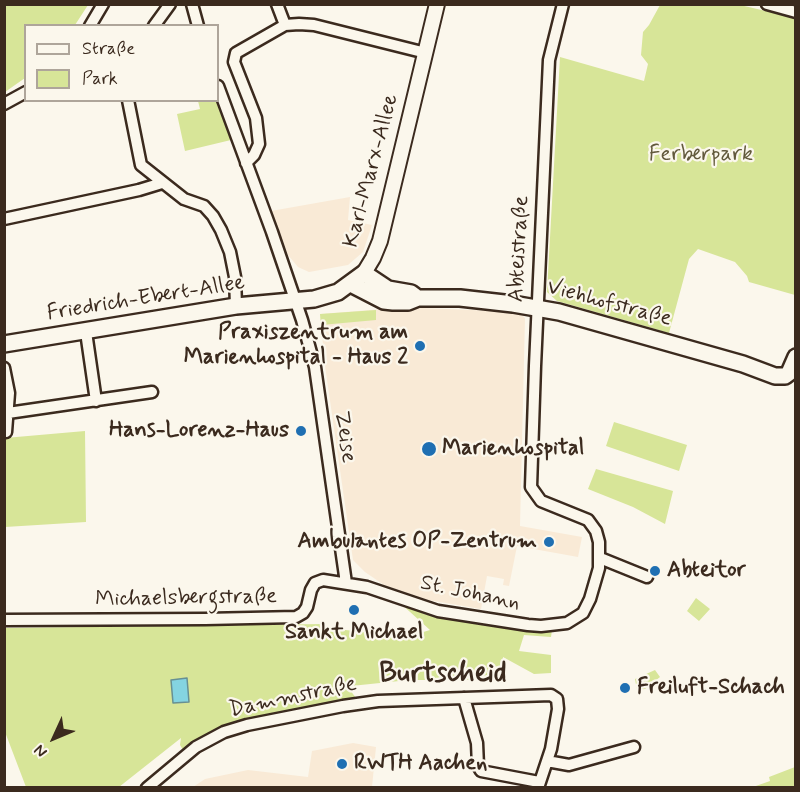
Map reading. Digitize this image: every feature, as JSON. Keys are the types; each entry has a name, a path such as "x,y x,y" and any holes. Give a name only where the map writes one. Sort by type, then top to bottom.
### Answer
{"main road":[{"name":"Viehhofstraße","path":"364,273 388,289 411,293 418,298"},
{"name":"Karl-Marx-Allee","path":"295,300 322,297 338,292 364,273"},
{"name":"Viehhofstraße","path":"351,284 384,301 408,302 418,298 460,298 537,307 743,364 775,376 785,376 789,373 795,357"},
{"name":"Friedrich-Ebert-Allee","path":"4,344 236,306 295,300"}],"street":[{"path":"91,24 103,4"},
{"path":"155,24 170,4"},
{"path":"192,4 197,24"},
{"path":"277,4 285,26"},
{"name":"Karl-Marx-Allee","path":"364,273 380,240 437,4"},
{"name":"Abteistraße","path":"562,4 549,60 531,487 536,496 544,502 588,520 596,531 600,558"},
{"path":"767,4 795,12"},
{"path":"246,163 254,155 259,144 256,118 234,62 236,53 285,26 314,25 426,53"},
{"name":"Zeise","path":"219,89 295,300 315,368 346,582"},
{"path":"4,104 24,93"},
{"path":"128,102 141,165 184,199 204,206 221,230 230,252 235,277 236,306"},
{"path":"4,219 162,183"},
{"path":"86,332 96,401"},
{"path":"4,368 9,393 6,432"},
{"path":"8,413 152,392"},
{"path":"600,558 647,577"},
{"name":"St. Johann","path":"346,582 438,611 528,625 554,625 567,623 583,613 590,599 600,558"},
{"name":"Michaelsbergstraße","path":"4,620 296,616 308,607 310,590 315,583 323,580 346,582"},
{"name":"Dammstraße","path":"147,788 196,747 224,732 248,725 378,701 551,695 557,699 558,708 547,761"},
{"path":"464,698 477,743 478,766 481,771 538,785 547,761 570,765 634,747"}],"shaded area":[{"path":"350,197 348,220 372,225 363,252 348,265 309,272 298,267 288,255 271,211"},
{"name":"Marienhospital","path":"422,308 496,311 522,315 525,318 520,526 582,537 578,557 517,546 509,586 503,585 504,579 487,576 481,609 428,600 384,585 365,572 353,560 325,366 320,314"},
{"name":"RWTH Aachen","path":"353,743 376,747 372,787 193,787 205,779 248,770 308,777 312,751"}],"green space":[{"path":"5,4 88,5 76,24 24,24 24,79 5,92"},
{"name":"Ferberpark","path":"660,5 740,5 796,18 795,295 749,282 747,276 735,262 698,249 689,259 669,333 557,301 547,292 560,57 644,81 648,64 641,55 643,32"},
{"path":"219,101 231,140 185,151 177,114 200,109 198,102"},
{"path":"376,310 376,320 321,325 320,314"},
{"path":"614,422 687,445 679,471 606,446"},
{"path":"85,431 86,522 5,527 5,438"},
{"path":"596,469 673,491 665,524 633,507 588,489"},
{"path":"696,598 710,609 699,621 687,611"},
{"path":"399,602 424,614 440,618 533,632 552,630 551,637 524,635 519,651 551,655 551,673 534,674 503,657 503,666 489,667 490,680 409,680 351,686 350,690 356,698 272,713 226,726 202,737 183,750 180,745 181,738 119,787 26,787 5,732 5,628 324,624 328,628 398,636 399,630 420,633 430,630"},
{"path":"655,670 660,677 645,689 637,690 635,679"},
{"path":"795,767 795,787 753,787 770,781 769,777"}],"water":[{"path":"187,678 189,702 173,703 171,680"}],"place":[{"name":"Praxiszentrum am Marienhospital - Haus 2","path":"420,346"},
{"name":"Hans-Lorenz-Haus","path":"301,431"},
{"name":"Marienhospital","path":"429,449"},
{"name":"Ambulantes OP-Zentrum","path":"549,542"},
{"name":"Abteitor","path":"655,571"},
{"name":"Sankt Michael","path":"354,610"},
{"name":"Freiluft-Schach","path":"625,688"},
{"name":"RWTH Aachen","path":"342,764"}],"district":[{"name":"Burtscheid","path":"443,675"}]}
